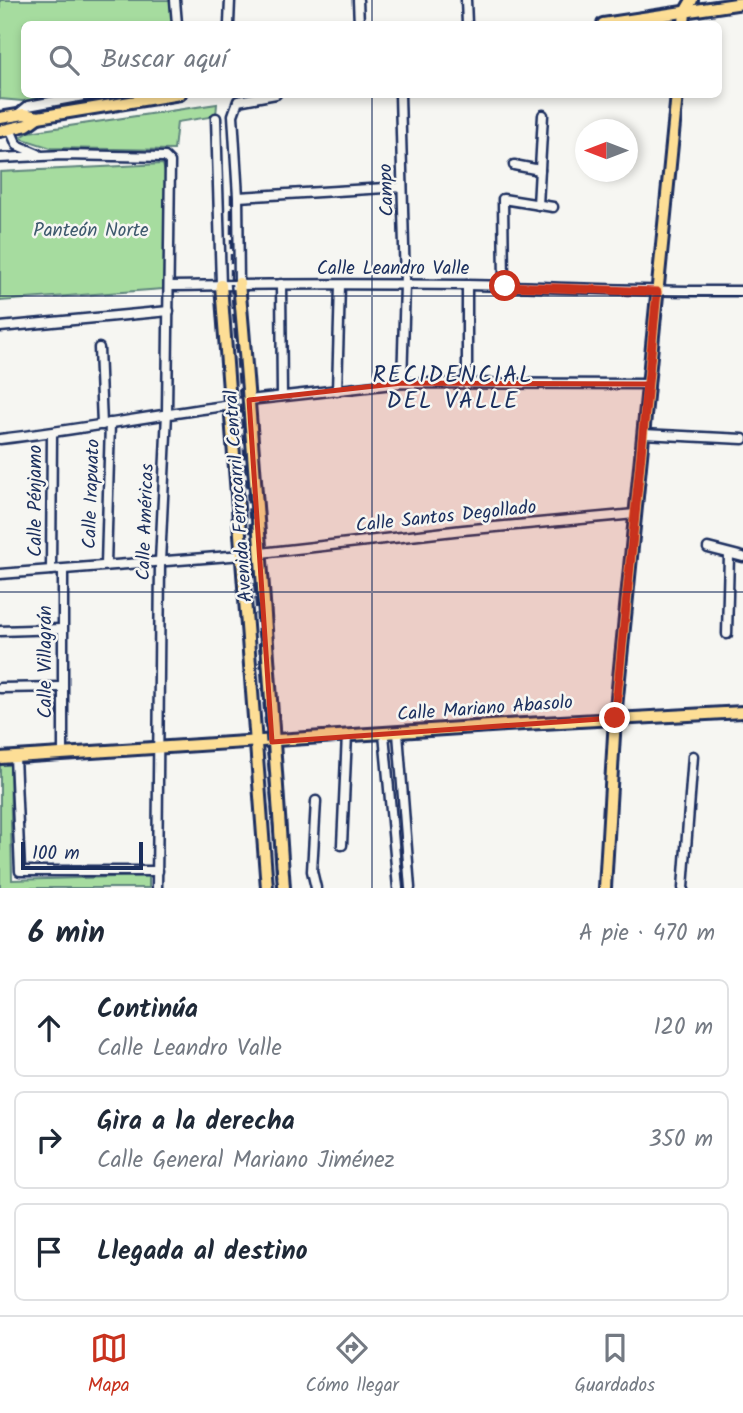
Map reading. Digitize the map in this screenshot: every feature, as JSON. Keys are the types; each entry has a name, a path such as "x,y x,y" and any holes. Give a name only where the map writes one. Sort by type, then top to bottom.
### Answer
{"main road":[{"path":"684,21 685,12 692,0"},
{"path":"624,21 743,3"},
{"path":"0,117 38,117 155,98"},
{"path":"605,888 615,718 677,98"},
{"path":"5,130 27,125 38,117"},
{"name":"Avenida Ferrocarril Central","path":"239,283 284,888"},
{"name":"Avenida Ferrocarril Central","path":"221,285 267,888"},
{"name":"Calle Mariano Abasolo","path":"0,758 743,712"}],"street":[{"path":"175,0 177,21"},
{"path":"229,21 230,0"},
{"path":"358,0 359,21"},
{"path":"466,0 467,21"},
{"path":"16,115 28,106 72,98"},
{"name":"Avenida Ferrocarril Central","path":"239,283 233,115 238,102 257,98"},
{"name":"Campo","path":"400,98 405,285 402,383"},
{"path":"538,205 543,115"},
{"name":"Avenida Ferrocarril Central","path":"216,117 221,285"},
{"path":"5,130 17,145 27,151 48,156"},
{"path":"0,158 48,156"},
{"name":"Calle Américas","path":"48,156 168,159 170,162 167,413 160,562 158,888"},
{"path":"514,165 540,170"},
{"path":"238,197 402,187"},
{"path":"505,286 503,199 553,207"},
{"name":"Calle Leandro Valle","path":"170,286 239,283 467,285 657,292 743,291"},
{"path":"281,284 282,396"},
{"path":"337,391 340,285"},
{"path":"467,285 467,384"},
{"path":"0,327 169,312"},
{"name":"Calle Irapuato","path":"99,348 106,424 106,565"},
{"path":"249,400 402,383 648,384"},
{"path":"0,439 232,405"},
{"name":"Calle Pénjamo","path":"51,570 52,433"},
{"path":"643,435 743,439"},
{"name":"Calle Santos Degollado","path":"261,553 635,514"},
{"path":"708,548 743,557"},
{"path":"0,574 243,555"},
{"path":"726,634 729,555"},
{"name":"Calle Villagrán","path":"62,754 63,570"},
{"path":"0,631 61,629"},
{"path":"0,688 62,687"},
{"path":"398,733 410,888"},
{"path":"384,734 398,888"},
{"path":"342,845 347,735"},
{"path":"683,888 694,756"},
{"path":"15,757 20,871 158,872"},
{"path":"316,801 312,871 316,888"}],"highlighted area":[{"path":"402,383 648,384 615,718 272,742 249,400"}],"green space":[{"path":"0,0 171,0 173,21 21,21 21,98 44,98 23,101 0,99"},
{"path":"217,104 216,116 177,122 174,150 51,148 20,138 29,132"},
{"name":"Panteón Norte","path":"163,164 169,188 163,289 0,301 0,172"},
{"path":"10,762 12,880 149,876 149,888 0,888 0,763"}],"railway":[{"path":"231,194 231,284 278,888"}],"district":[{"name":"RECIDENCIAL DEL VALLE","path":"453,389"}],"route":[{"path":"505,286 657,292 615,718"}]}
